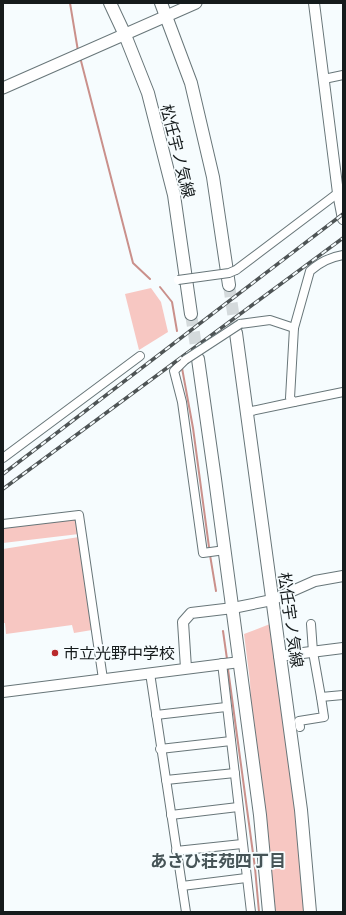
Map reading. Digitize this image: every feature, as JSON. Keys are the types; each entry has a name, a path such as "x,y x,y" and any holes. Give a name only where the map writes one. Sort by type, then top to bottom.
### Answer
{"main road":[{"name":"松任宇ノ気線","path":"110,3 125,35 148,93 174,196 191,314"},
{"name":"松任宇ノ気線","path":"161,3 191,83 214,177 229,285"},
{"path":"3,88 196,3"},
{"name":"松任宇ノ気線","path":"238,329 247,412 301,810 310,912"},
{"path":"198,359 260,815 269,912"}],"street":[{"path":"314,3 338,193 343,219"},
{"path":"324,79 343,75"},
{"path":"178,280 229,273 236,270 338,193"},
{"path":"294,402 290,398 294,328 310,272 317,265 335,256 343,255"},
{"path":"225,550 203,553 182,402 174,370 185,360 238,329 270,320 294,328"},
{"path":"3,458 140,356"},
{"path":"247,412 343,392"},
{"path":"3,524 79,514 103,679"},
{"path":"186,668 183,622 190,613 232,608 272,600 315,581 343,576"},
{"path":"300,727 300,721 324,718 313,652 311,624"},
{"path":"279,656 343,648"},
{"path":"3,692 222,663 240,662"},
{"path":"222,663 251,912"},
{"path":"150,673 160,749 186,912"},
{"path":"321,698 343,695"},
{"path":"156,715 226,707"},
{"path":"160,749 231,741"},
{"path":"166,780 235,773"},
{"path":"171,815 238,807"},
{"path":"176,851 242,844"},
{"path":"182,886 246,878"}],"shaded area":[{"path":"151,288 161,302 168,332 139,350 125,294"},
{"path":"78,518 79,534 3,543 3,526"},
{"path":"79,537 92,630 74,633 72,625 6,634 5,623 3,623 3,549"},
{"path":"270,624 292,778 305,912 274,912 244,634"}],"waterway":[{"path":"70,3 78,51"},
{"path":"80,57 133,263 150,279"},
{"path":"160,287 172,302 177,331"},
{"path":"182,368 193,428 209,547"},
{"path":"210,555 216,591"},
{"path":"223,631 227,659"},
{"path":"228,669 255,868 259,912"}],"tunnel":[{"path":"229,285 236,333"},
{"path":"191,314 198,359"}],"railway":[{"path":"3,474 343,214"},
{"path":"3,489 343,238"}],"place":[{"name":"市立光野中学校","path":"55,653"}],"district":[{"name":"あさひ荘苑四丁目","path":"218,861"}]}
